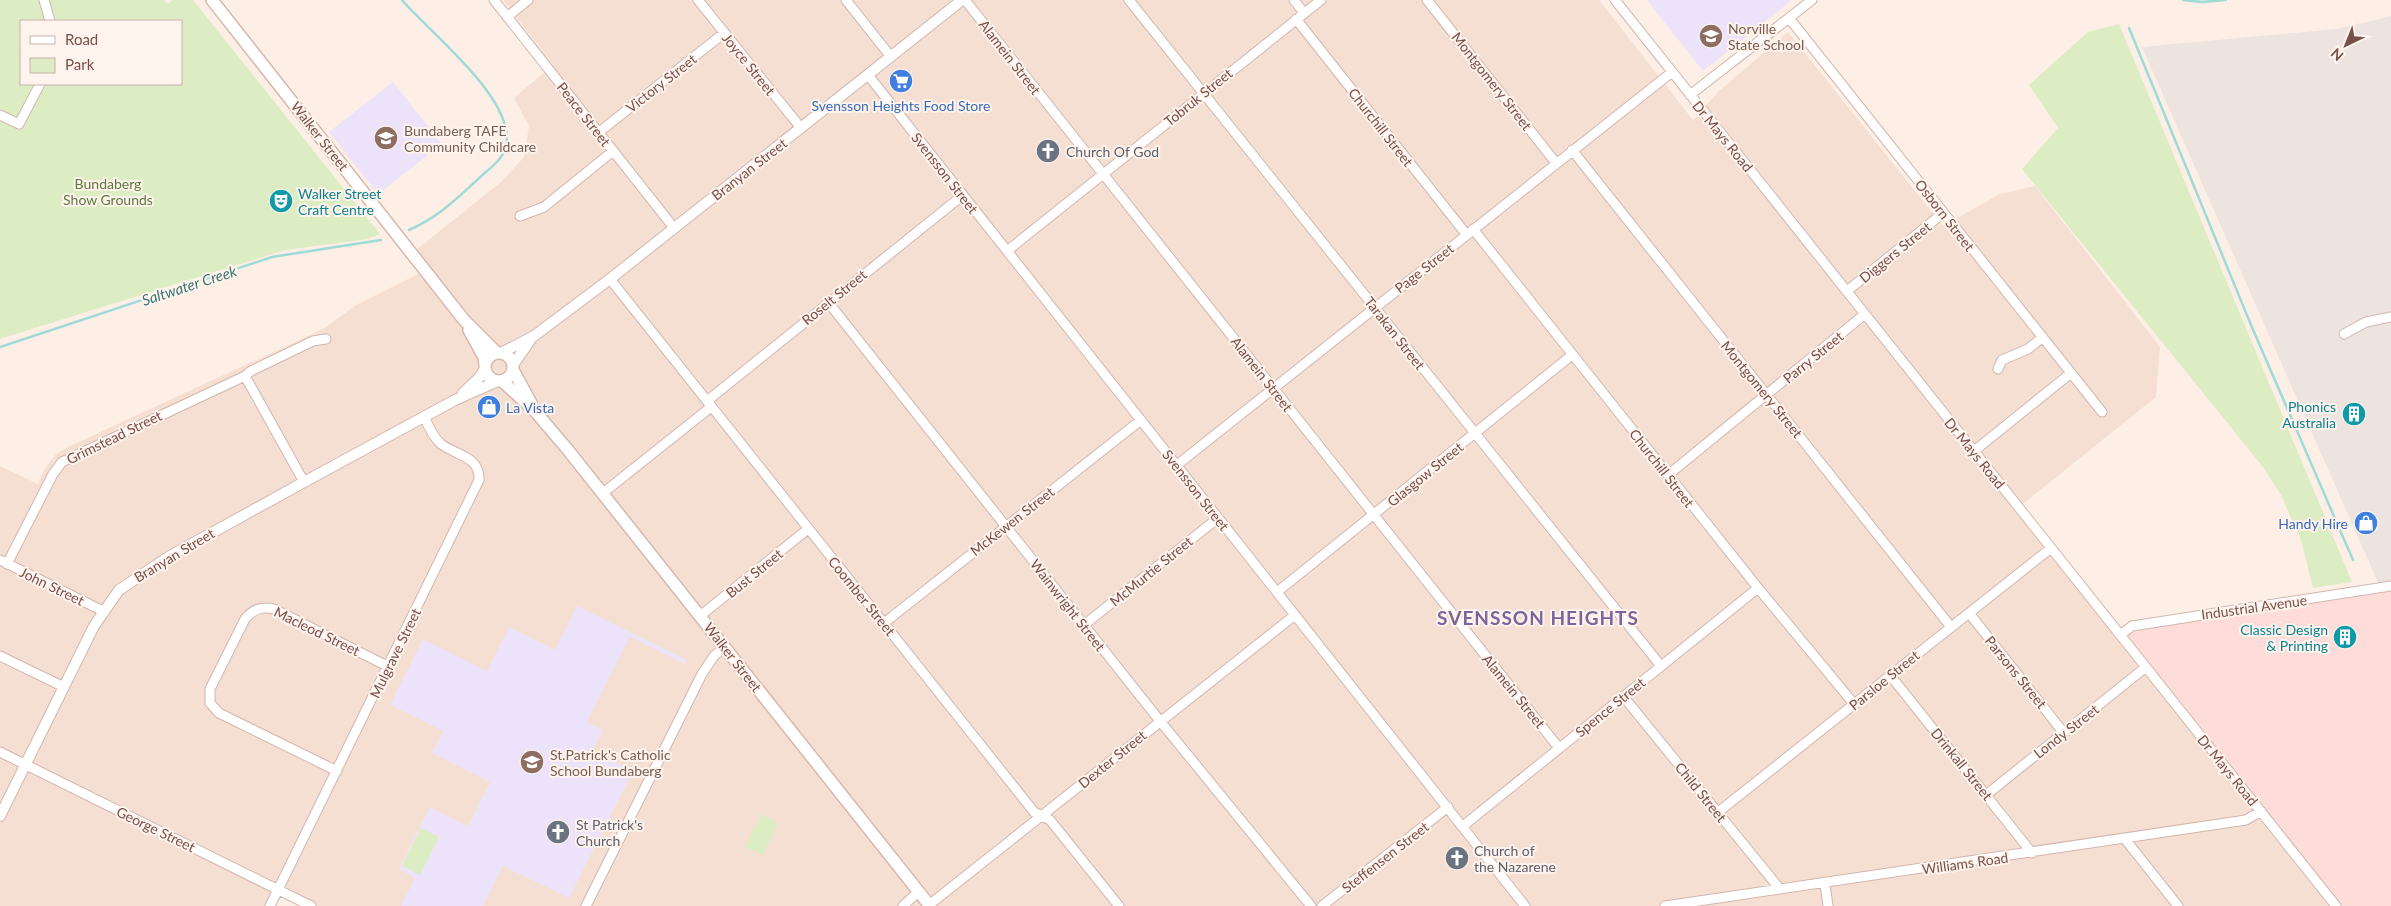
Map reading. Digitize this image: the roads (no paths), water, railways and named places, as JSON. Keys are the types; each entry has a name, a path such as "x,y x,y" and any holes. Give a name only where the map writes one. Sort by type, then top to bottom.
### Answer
{"main road":[{"name":"Walker Street","path":"212,0 464,320 499,353"},
{"name":"Walker Street","path":"464,320 484,357 485,367"},
{"path":"499,353 509,357 513,367 509,377 500,381 489,377 485,367 489,357 499,353"},
{"name":"Walker Street","path":"513,367 534,410"},
{"name":"Walker Street","path":"500,381 534,410 603,493 930,906"}],"street":[{"path":"44,0 50,20"},
{"name":"Peace Street","path":"494,0 674,228"},
{"path":"507,17 528,0"},
{"name":"Joyce Street","path":"698,0 801,128"},
{"path":"846,0 891,56"},
{"name":"Branyan Street","path":"499,353 534,336 610,279 963,0"},
{"name":"Alamein Street","path":"963,0 1559,748"},
{"name":"Tarakan Street","path":"1129,0 1661,666"},
{"path":"1294,0 1304,13"},
{"name":"Tobruk Street","path":"1007,251 1321,0"},
{"name":"Montgomery Street","path":"1427,0 1556,163"},
{"name":"Dr Mays Road","path":"1615,0 2336,906"},
{"path":"1690,95 1812,0"},
{"name":"Osborn Street","path":"1789,18 2102,412"},
{"name":"Churchill Street","path":"1296,19 1572,355 1758,588 1854,704"},
{"name":"Victory Street","path":"598,132 724,33"},
{"name":"Page Street","path":"1176,465 1672,72"},
{"name":"Svensson Street","path":"868,75 1463,826 1524,906"},
{"path":"0,115 19,124 39,85"},
{"name":"Montgomery Street","path":"1572,150 1951,627"},
{"path":"520,216 544,207 613,151"},
{"name":"Roselt Street","path":"603,493 828,302 963,195"},
{"name":"Diggers Street","path":"1847,291 1943,213"},
{"name":"Coomber Street","path":"610,279 1034,812 1050,820 1119,906"},
{"name":"Wainwright Street","path":"828,302 1160,721 1311,906"},
{"name":"Parry Street","path":"1668,475 1865,314"},
{"path":"2344,334 2366,322 2391,317"},
{"name":"Branyan Street","path":"513,367 534,336"},
{"path":"1998,369 2002,360 2028,349 2043,337"},
{"name":"Grimstead Street","path":"4,562 53,474 62,462 245,376 251,371 313,341 326,339"},
{"name":"Glasgow Street","path":"1277,592 1572,355"},
{"name":"Branyan Street","path":"455,400 479,378 485,367"},
{"path":"1974,451 2071,373"},
{"path":"245,376 304,482"},
{"name":"Branyan Street","path":"0,816 103,611 119,590 152,567 424,416 455,400 500,381"},
{"name":"Mulgrave Street","path":"270,906 479,480 478,468 471,460 441,443 424,416"},
{"name":"McKewen Street","path":"884,622 1141,420"},
{"name":"McMurtie Street","path":"1084,625 1218,518"},
{"name":"Bust Street","path":"700,616 808,529"},
{"name":"Parsloe Street","path":"1717,813 2051,548"},
{"name":"John Street","path":"4,562 103,611"},
{"name":"Industrial Avenue","path":"2120,635 2132,626 2391,586"},
{"name":"Spence Street","path":"1463,826 1758,588"},
{"name":"Macleod Street","path":"337,771 219,713 210,703 210,689 245,618 253,611 266,607 274,609 388,667"},
{"name":"Parsons Street","path":"1968,613 2063,732"},
{"name":"Dexter Street","path":"930,906 1295,615"},
{"path":"586,906 702,674 714,656 725,647"},
{"path":"0,656 64,687"},
{"name":"Londy Street","path":"1986,795 2146,668"},
{"name":"Drinkall Street","path":"1890,675 2032,854"},
{"name":"Child Street","path":"1623,696 1779,888"},
{"name":"George Street","path":"0,752 311,906"},
{"name":"Steffensen Street","path":"1322,906 1448,807"},
{"name":"Williams Road","path":"1665,906 1779,888 1825,884 2032,854 2246,820 2261,811"},
{"path":"2125,838 2178,906"},
{"path":"1825,884 1828,906"},
{"path":"903,906 918,892"}],"waterway":[{"name":"Saltwater Creek","path":"402,0 469,68 498,109 506,129 506,147 498,161 445,208 409,230"},
{"name":"Saltwater Creek","path":"2183,0 2202,2 2226,0"},
{"path":"2129,28 2251,325 2353,560"},
{"name":"Saltwater Creek","path":"0,347 272,257 381,240"}],"place":[{"name":"Norville State School","path":"1711,36"},
{"name":"Svensson Heights Food Store","path":"901,81"},
{"name":"Bundaberg TAFE Community Childcare","path":"386,138"},
{"name":"Church Of God","path":"1048,151"},
{"name":"Walker Street Craft Centre","path":"281,201"},
{"name":"La Vista","path":"489,407"},
{"name":"Phonics Australia","path":"2354,414"},
{"name":"Handy Hire","path":"2366,523"},
{"name":"Classic Design & Printing","path":"2345,637"},
{"name":"St.Patrick's Catholic School Bundaberg","path":"532,762"},
{"name":"St Patrick's Church","path":"558,832"},
{"name":"Church of the Nazarene","path":"1457,858"}],"district":[{"name":"SVENSSON HEIGHTS","path":"1538,617"}],"park label":[{"name":"Bundaberg Show Grounds","path":"108,192"}]}
